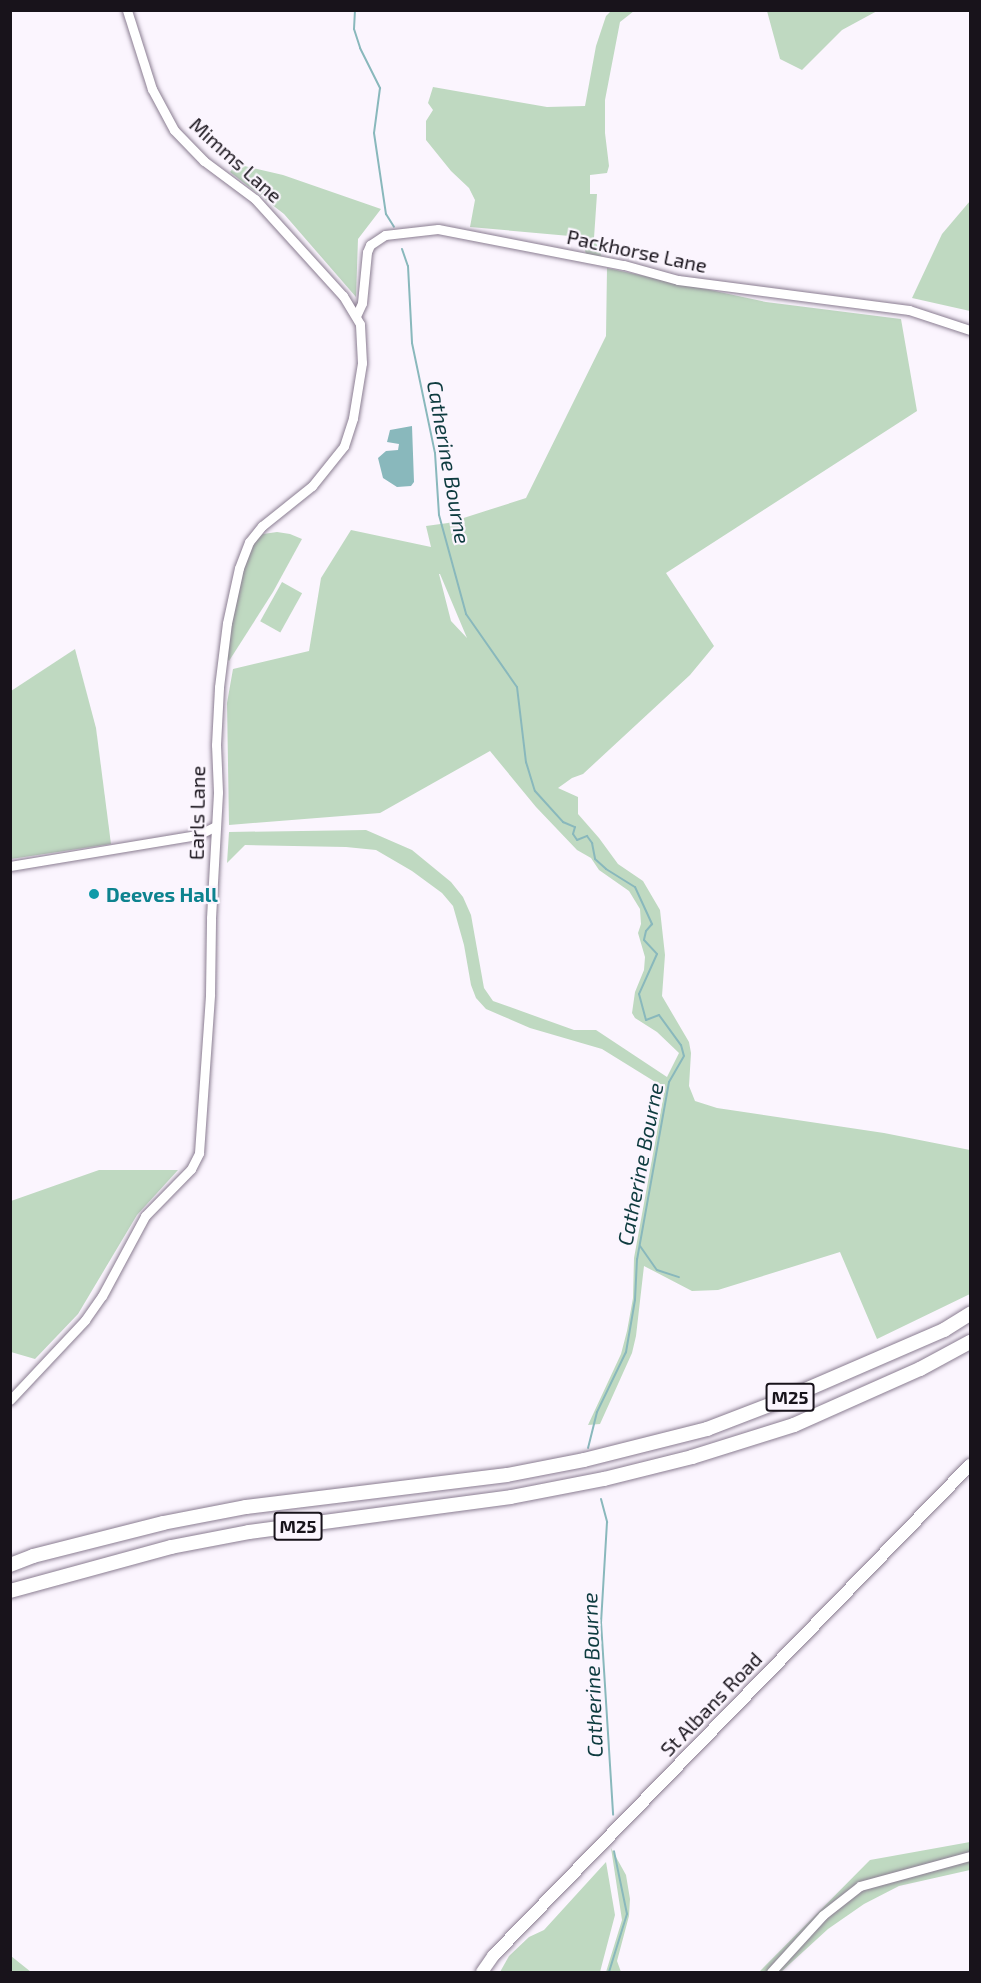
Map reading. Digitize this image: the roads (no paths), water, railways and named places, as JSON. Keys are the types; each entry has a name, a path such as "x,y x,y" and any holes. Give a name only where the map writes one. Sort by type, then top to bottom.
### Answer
{"highway":[{"name":"M25","path":"10,1565 33,1556 163,1523 246,1507 507,1475 584,1460 707,1429 780,1401 944,1330 970,1314"},
{"name":"M25","path":"10,1591 171,1547 249,1532 448,1507 604,1479 692,1457 794,1425 920,1369 970,1342"}],"main road":[{"name":"St Albans Road","path":"482,1972 493,1956 970,1465"}],"street":[{"name":"Mimms Lane","path":"128,10 152,88 174,130 204,161 255,199 343,296 356,316"},
{"name":"Packhorse Lane","path":"356,316 362,303 367,252 375,240 385,235 438,229 624,265 678,280 909,310 970,330"},
{"name":"Earls Lane","path":"10,1400 85,1320 102,1296 145,1216 191,1169 199,1153 210,994 219,687 227,623 239,568 249,542 262,526 312,486 344,446 353,418 362,363 360,324 356,316"},
{"path":"10,866 198,835 216,826"},
{"path":"198,835 215,848"},
{"path":"771,1972 824,1915 860,1886 970,1856"}],"water":[{"path":"412,426 414,482 411,486 397,487 383,478 378,458 386,451 398,450 399,444 387,442 390,430"}],"waterway":[{"path":"355,10 354,29 360,48 380,88 374,133 386,214 394,227"},
{"name":"Catherine Bourne","path":"402,249 408,266 412,343 435,453 439,515 466,614 517,687 526,762 535,791 563,822 575,827 573,834 577,840 587,836 592,843 595,859 606,869 635,887 652,924 646,931 644,940 657,954 639,994 646,1020 659,1015 681,1045 684,1056 669,1082 637,1259 635,1300 626,1352 597,1412 588,1448"},
{"path":"640,1246 657,1270 679,1277"},
{"name":"Catherine Bourne","path":"601,1499 607,1522 601,1622 613,1815"},
{"name":"Catherine Bourne","path":"609,1972 627,1914 614,1851"}],"place":[{"name":"Deeves Hall","path":"94,894"}]}
